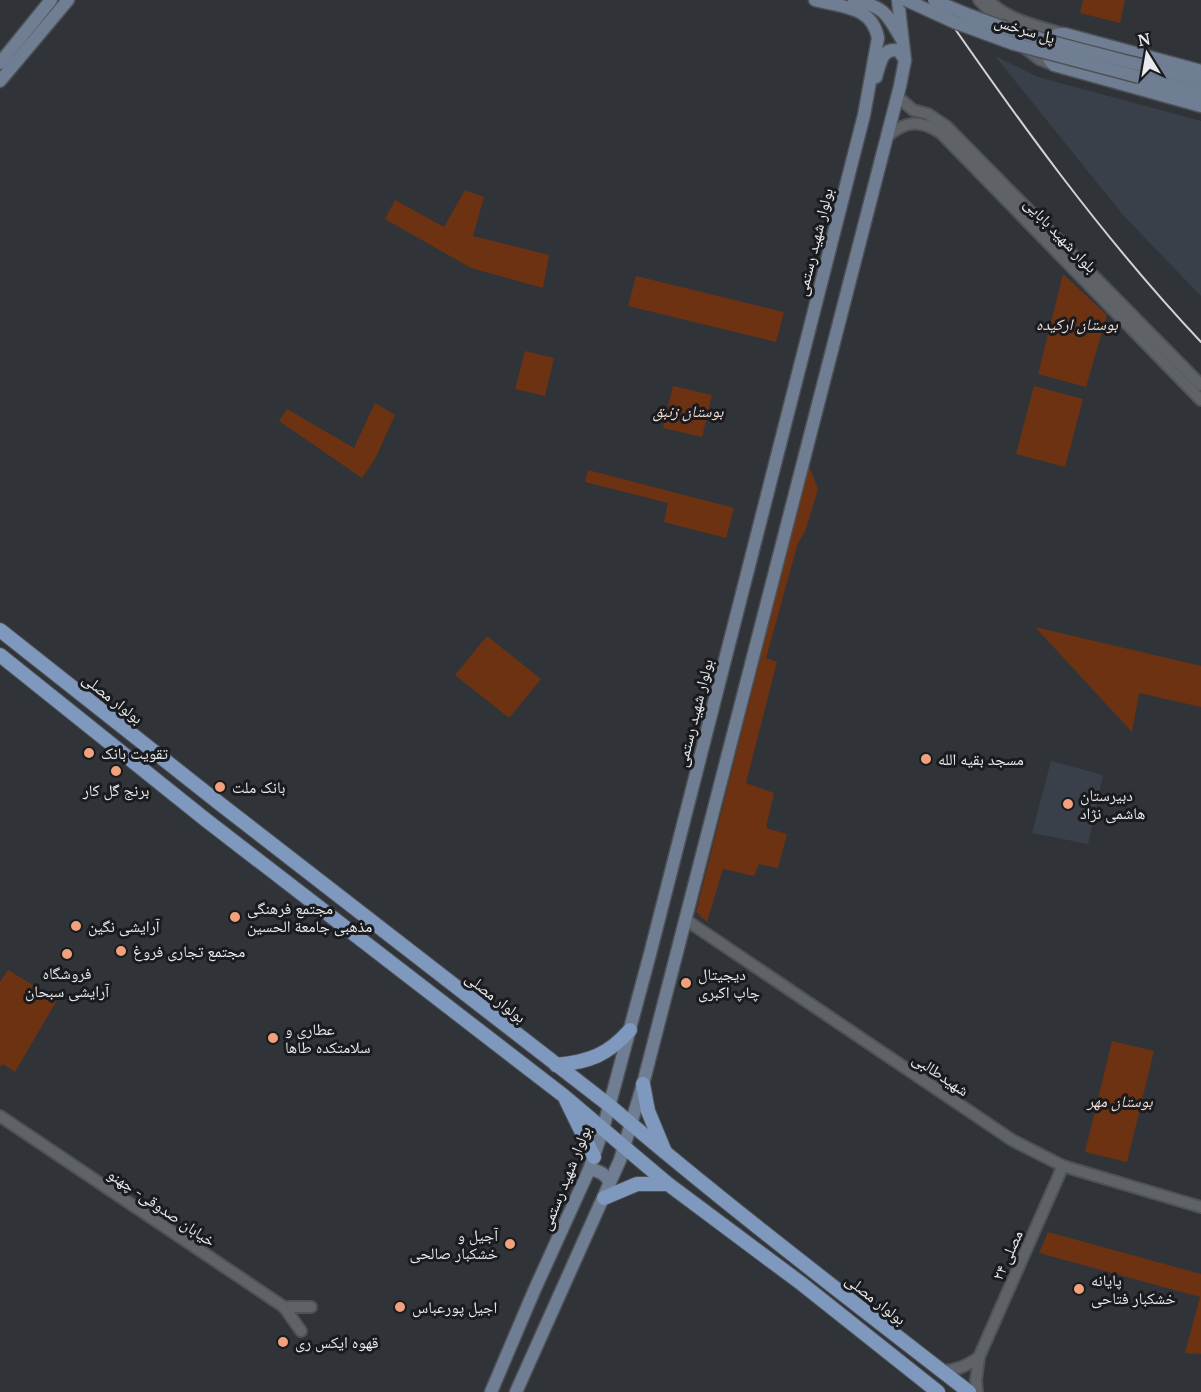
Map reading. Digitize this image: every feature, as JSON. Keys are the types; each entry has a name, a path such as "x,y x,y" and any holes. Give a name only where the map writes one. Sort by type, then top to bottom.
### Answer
{"main road":[{"path":"0,81 51,0"},
{"path":"0,63 68,0"},
{"name":"بولوار شهید رستمی","path":"491,1392 589,1170 610,1106 864,115 878,38 876,26 870,18 859,11 815,0"},
{"path":"854,0 879,8 889,17 904,44"},
{"path":"518,1389 610,1184 643,1084 898,97 905,60 898,0"},
{"name":"پل سرخس","path":"906,0 954,22 1014,44 1140,71"},
{"name":"پل سرخس","path":"934,0 976,19 1140,71"},
{"path":"1201,71 1065,34 1054,35 1047,43 1046,55 1054,65 1201,106"},
{"path":"864,115 884,54 894,50 903,55 905,60"},
{"path":"1140,71 1201,82"},
{"path":"1140,71 1201,94"},
{"name":"بولوار مصلی","path":"0,630 610,1106 666,1154 969,1392"},
{"path":"0,655 206,820 564,1095 668,1184 802,1284 938,1392"},
{"path":"457,1013 467,995"},
{"path":"556,1065 591,1060 617,1044 630,1030"},
{"path":"643,1084 648,1111 666,1154"},
{"path":"564,1095 594,1157"},
{"path":"589,1170 600,1172 610,1184"},
{"path":"604,1198 637,1184 668,1184"}],"street":[{"path":"979,0 1025,47 1039,59 1054,65"},
{"path":"988,0 1000,11 1025,22 1065,34"},
{"name":"بلوار شهید بابایی","path":"898,97 913,110 928,114 946,126 1201,385"},
{"name":"بلوار شهید بابایی","path":"888,135 898,127 911,124 926,124 941,133 1201,400"},
{"name":"شهیدطالبی","path":"686,920 1012,1140 1063,1166 1201,1207"},
{"name":"خیابان صدوقی- چهنو","path":"0,1116 284,1307"},
{"name":"مصلی ۲۴","path":"977,1392 979,1357 1063,1166"},
{"path":"284,1307 311,1307"},
{"path":"284,1307 301,1331"},
{"path":"942,1371 956,1370 979,1357"}],"shaded area":[{"path":"995,56 1038,77 1201,121 1201,296 1123,215"},
{"name":"دبیرستان هاشمی نژاد","path":"1051,761 1103,775 1088,844 1032,833"}],"green space":[{"path":"1083,0 1125,0 1120,23 1080,13"},
{"path":"465,190 484,197 473,236 549,255 543,288 471,268 385,219 395,200 444,227"},
{"name":"بوستان ارکیده","path":"1063,274 1107,315 1086,387 1038,374"},
{"path":"636,276 784,312 776,342 628,306"},
{"path":"525,351 554,358 545,396 515,389"},
{"name":"بوستان زنبق","path":"673,386 712,395 702,437 663,428"},
{"path":"1034,386 1083,399 1065,467 1016,454"},
{"path":"375,403 395,415 375,459 362,478 279,421 287,409 354,448"},
{"path":"809,466 818,489 805,532 798,543 766,658 777,662 746,783 774,793 766,828 787,834 778,868 759,864 754,876 723,869 707,922 696,912"},
{"path":"588,470 734,508 726,538 664,522 668,503 585,482"},
{"path":"1035,627 1201,666 1201,707 1139,693 1132,732"},
{"path":"487,636 541,679 509,718 455,675"},
{"path":"8,970 57,1000 15,1072 3,1064 0,1067 0,982"},
{"name":"بوستان مهر","path":"1112,1041 1154,1051 1127,1162 1085,1152"},
{"path":"1048,1232 1201,1274 1201,1354 1185,1353 1200,1297 1039,1253"}],"railway":[{"path":"935,0 997,89 1095,219 1201,342"}],"place":[{"name":"تقویت بانک","path":"89,753"},
{"name":"مسجد بقیه الله","path":"926,759"},
{"name":"برنج گل کار","path":"116,771"},
{"name":"بانک ملت","path":"220,787"},
{"name":"دبیرستان هاشمی نژاد","path":"1068,804"},
{"name":"مجتمع فرهنگی مذهبی جامعة الحسین","path":"235,917"},
{"name":"آرایشی نگین","path":"76,926"},
{"name":"مجتمع تجاری فروغ","path":"121,951"},
{"name":"فروشگاه آرایشی سبحان","path":"67,954"},
{"name":"دیجیتال چاپ اکبری","path":"686,983"},
{"name":"عطاری و سلامتکده طاها","path":"273,1038"},
{"name":"آجیل و خشکبار صالحی","path":"510,1244"},
{"name":"پایانه خشکبار فتاحی","path":"1079,1289"},
{"name":"اجیل پورعباس","path":"400,1307"},
{"name":"قهوه ایکس ری","path":"283,1342"}]}
